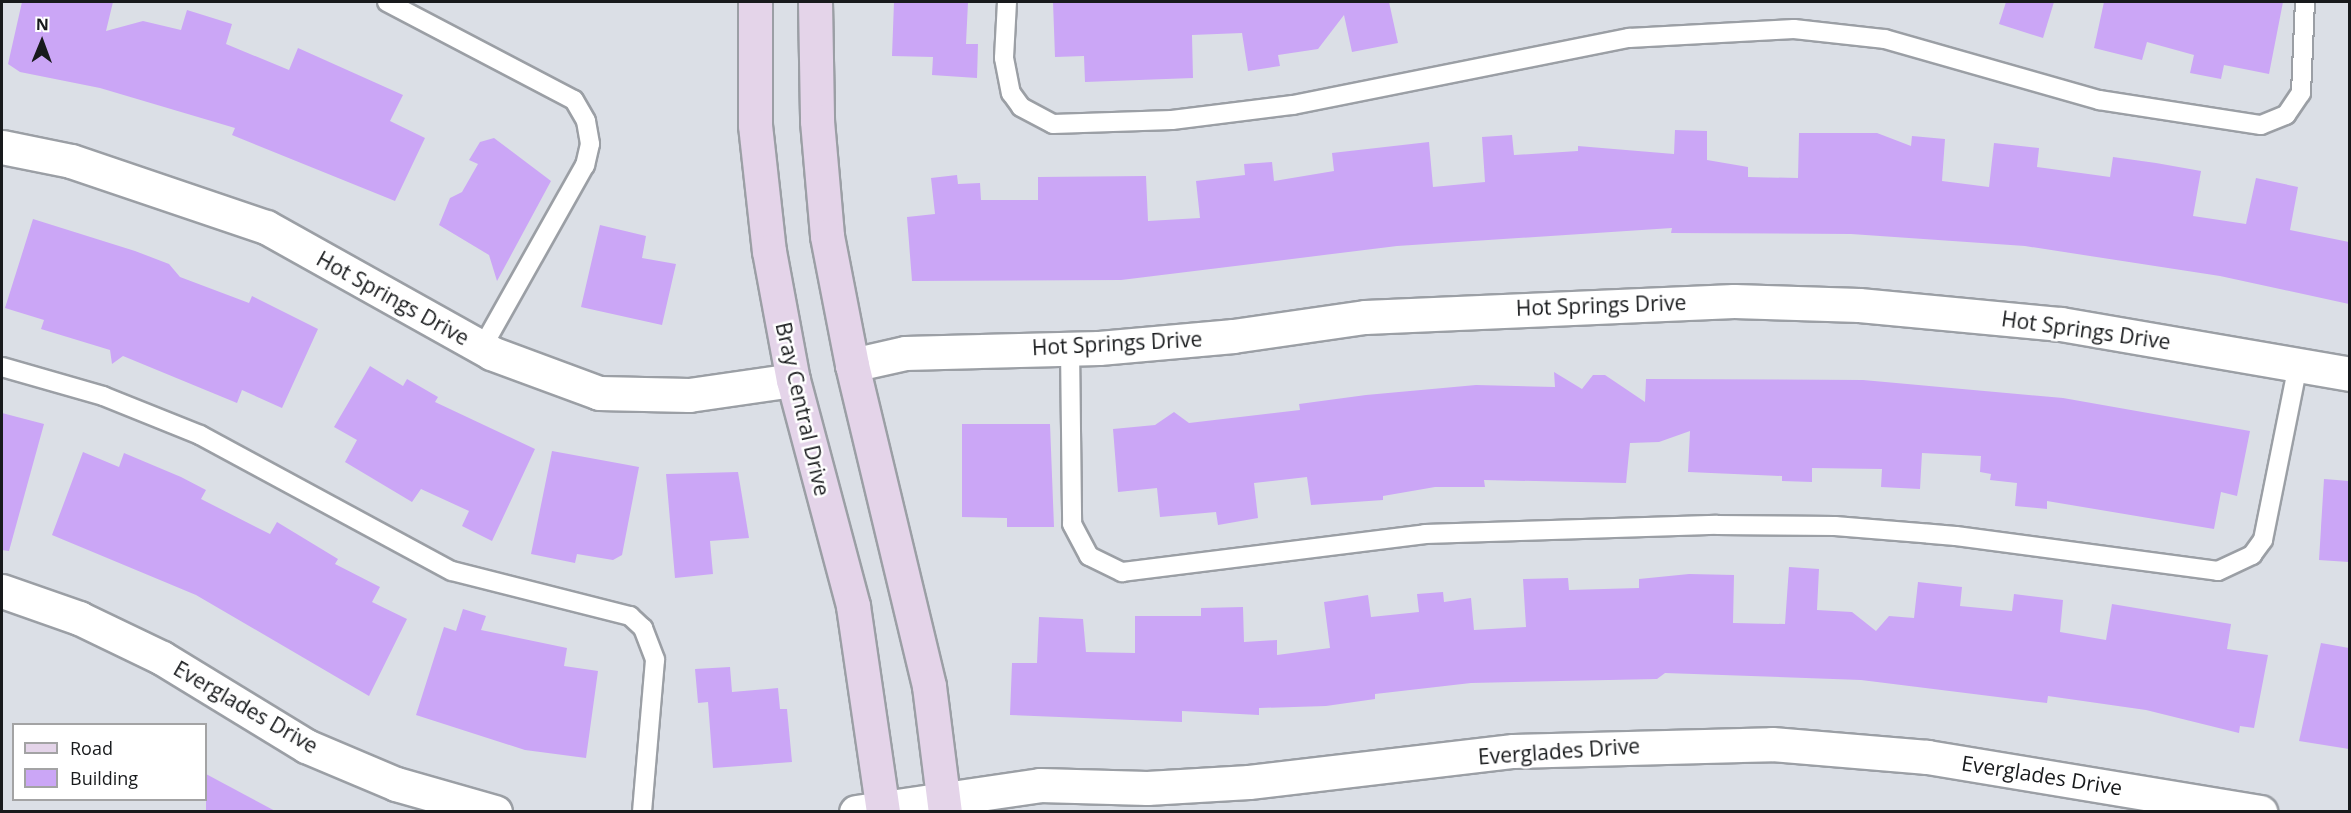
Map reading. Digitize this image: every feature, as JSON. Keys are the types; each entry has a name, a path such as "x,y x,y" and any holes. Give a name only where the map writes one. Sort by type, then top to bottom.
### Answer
{"street":[{"name":"Bray Central Drive","path":"755,2 755,126 769,251 793,380 853,606 874,810"},
{"path":"815,2 817,121 828,236 852,365 929,686 944,805"},
{"name":"Hot Springs Drive","path":"2,147 71,161 266,227 482,348 599,393 689,395 793,380"},
{"name":"Hot Springs Drive","path":"852,365 905,352 1070,348 1233,336 1365,317 1734,301 1859,305 2038,322 2349,374"},
{"name":"Everglades Drive","path":"2,591 79,618 162,658 306,746 396,784 495,812"},
{"name":"Everglades Drive","path":"874,810 944,805 1041,784 1147,789 1249,782 1513,751 1772,744 1927,757 2260,812"}],"lane":[{"path":"387,2 574,100 586,121 590,144 585,165 482,348"},
{"path":"1007,2 1004,58 1011,93 1021,107 1053,124 1172,120 1293,105 1629,38 1794,28 1885,39 2099,100 2261,125 2286,115 2301,93 2305,2"},
{"path":"1070,348 1072,524 1089,556 1122,572 1425,534 1706,525 1835,526 1956,536 2218,571 2252,555 2263,540 2298,365"},
{"path":"2,367 103,396 200,435 452,571 630,616 643,628 655,660 642,812"}],"building":[{"path":"22,2 113,2 106,31 143,21 181,30 187,10 232,24 226,44 289,70 298,48 403,95 390,121 425,138 395,201 232,135 235,128 100,88 20,72 8,64"},
{"path":"894,2 968,2 966,44 978,44 977,78 932,75 933,57 892,56"},
{"path":"1053,2 1389,2 1398,43 1352,52 1344,15 1318,49 1278,55 1280,66 1248,71 1242,33 1192,35 1193,78 1085,82 1084,56 1055,57"},
{"path":"2006,2 2054,2 2043,38 1999,24"},
{"path":"2104,2 2283,2 2269,74 2224,65 2221,79 2190,73 2194,55 2147,42 2142,60 2094,48"},
{"path":"1675,130 1707,131 1707,160 1748,167 1748,177 1798,178 1799,133 1877,133 1911,146 1912,136 1945,139 1942,181 1989,187 1994,143 2039,148 2037,167 2110,177 2113,157 2156,163 2201,171 2193,216 2246,224 2256,178 2298,187 2290,230 2349,242 2349,304 2220,276 2025,246 1851,234 1671,233 1672,228 1397,246 1121,280 912,281 907,217 935,214 931,178 957,175 958,184 980,183 981,200 1038,200 1038,177 1146,176 1148,221 1200,218 1196,181 1245,175 1244,164 1272,162 1274,181 1334,171 1332,153 1429,142 1433,187 1485,182 1482,137 1512,135 1514,155 1578,151 1578,146 1674,154"},
{"path":"494,138 551,181 497,281 489,255 439,225 450,198 462,192 478,164 469,160 480,142"},
{"path":"33,219 169,264 180,277 249,303 252,296 318,329 282,408 242,390 237,403 123,356 112,364 110,350 41,329 44,320 5,308"},
{"path":"600,225 646,236 642,258 676,264 662,325 581,307"},
{"path":"370,366 403,386 407,379 438,397 435,402 535,449 492,541 462,526 469,511 421,489 412,502 345,462 357,440 334,427"},
{"path":"1554,372 1582,389 1593,375 1605,375 1645,402 1646,379 1863,380 2063,398 2250,431 2237,496 2221,492 2214,529 2047,501 2047,509 2015,506 2017,483 1990,480 1991,474 1980,472 1981,456 1922,453 1920,489 1881,487 1882,469 1812,468 1812,482 1782,481 1782,476 1688,472 1690,431 1659,442 1630,443 1626,483 1484,480 1485,487 1435,487 1383,496 1383,500 1311,505 1307,477 1254,483 1258,518 1218,525 1216,512 1160,517 1157,488 1118,492 1113,429 1155,425 1174,412 1189,423 1300,410 1299,404 1366,395 1476,385 1555,387"},
{"path":"2,413 44,424 9,551 2,550"},
{"path":"962,424 1050,424 1054,527 1007,527 1007,518 962,517"},
{"path":"552,451 639,467 622,555 613,560 577,554 575,563 531,554"},
{"path":"83,452 119,467 124,453 181,477 206,490 201,499 270,534 277,522 338,559 335,564 380,587 372,602 407,619 369,696 196,595 52,535"},
{"path":"738,472 749,538 710,541 713,574 675,578 666,474"},
{"path":"2324,479 2349,481 2349,562 2319,560"},
{"path":"1789,567 1819,569 1817,610 1852,612 1876,631 1889,616 1914,618 1918,582 1962,587 1960,606 2012,611 2014,594 2063,600 2060,632 2106,640 2112,604 2231,624 2227,649 2268,655 2254,728 2240,726 2239,733 2146,710 2048,696 2047,703 1861,680 1665,673 1657,679 1471,683 1375,694 1375,699 1326,706 1259,708 1259,715 1182,711 1182,722 1010,715 1012,663 1037,663 1039,617 1083,619 1086,652 1135,653 1135,616 1201,616 1201,608 1243,607 1244,642 1277,640 1277,655 1330,648 1324,602 1368,595 1371,617 1419,612 1417,594 1443,592 1444,602 1471,598 1474,630 1526,627 1523,579 1568,578 1569,590 1639,588 1639,579 1689,574 1734,575 1733,623 1785,624"},
{"path":"463,609 486,616 481,630 567,648 564,666 598,671 586,758 525,750 416,715 444,627 456,631"},
{"path":"2321,643 2349,648 2349,749 2299,741"},
{"path":"730,667 732,692 778,688 780,709 787,709 792,762 713,768 708,702 698,703 695,669"},
{"path":"207,775 277,812 206,812"}]}
